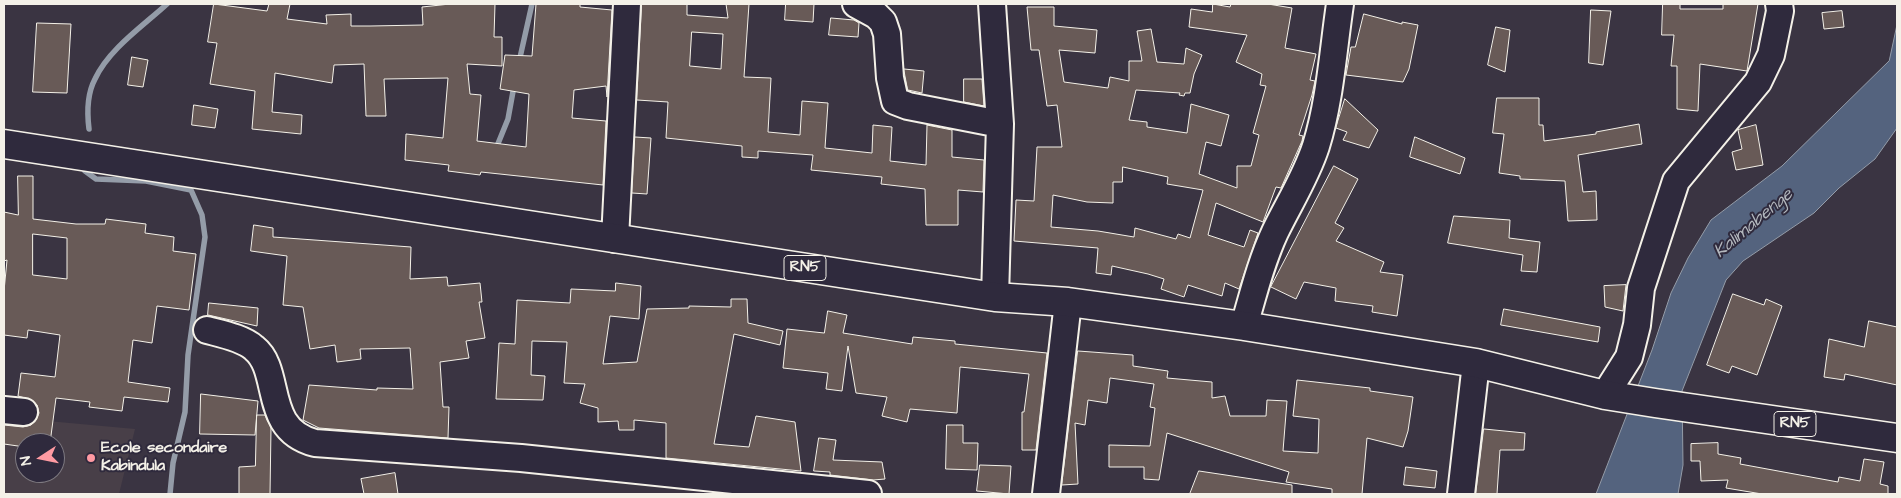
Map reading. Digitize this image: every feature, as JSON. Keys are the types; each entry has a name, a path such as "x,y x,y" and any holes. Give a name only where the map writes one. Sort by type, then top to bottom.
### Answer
{"highway":[{"name":"RN5","path":"4,144 995,297 1068,302 1244,326 1476,363 1605,394 1693,410 1897,438"}],"street":[{"path":"615,239 627,4"},
{"path":"856,4 876,15 883,22 887,34 890,78 895,101 908,106 1000,124"},
{"path":"992,4 1000,124 995,297"},
{"path":"1244,326 1263,262 1275,232 1305,178 1316,145 1327,96 1340,4"},
{"path":"1605,394 1628,357 1637,326 1641,288 1676,181 1758,82 1771,55 1780,11 1779,4"},
{"path":"1046,494 1068,302"},
{"path":"208,330 234,338 254,347 263,358 274,400 288,427 301,440 315,443 521,458 868,494"},
{"path":"1461,494 1476,363"}],"shaded area":[{"name":"Ecole secondaire Kabindula","path":"4,417 135,429 119,494 4,494"}],"water":[{"name":"Kalimabenge","path":"1897,25 1897,128 1875,159 1839,188 1814,213 1743,261 1726,280 1682,391 1683,465 1678,494 1596,494 1652,350 1671,293 1688,258 1711,220 1782,166 1889,61"}],"building":[{"path":"214,4 267,11 269,4 290,4 287,19 327,24 326,15 351,14 351,26 370,26 423,25 422,7 450,4 495,4 494,37 502,37 502,66 467,64 470,94 481,95 477,141 526,147 529,94 500,89 505,55 532,56 536,4 580,4 580,7 612,10 607,97 606,86 574,90 572,118 606,121 603,185 481,172 480,175 448,171 449,165 405,160 406,134 443,138 448,78 384,79 386,116 366,116 364,64 334,65 332,83 275,73 272,112 302,115 301,134 252,129 255,91 210,84 217,43 208,42"},
{"path":"642,4 687,4 687,15 728,18 726,4 749,4 744,77 771,78 768,132 800,135 802,101 828,103 825,148 872,153 873,125 892,127 890,161 926,165 927,125 952,130 952,157 984,160 983,192 958,190 958,225 926,225 925,189 881,184 882,177 811,170 813,155 758,151 758,158 742,157 742,146 666,138 668,102 637,100","holes":["692,32 723,34 721,69 690,66"]},
{"path":"786,4 814,4 813,22 785,20"},
{"path":"1213,4 1230,7 1231,4 1268,4 1292,8 1285,48 1316,54 1310,80 1315,81 1299,135 1303,136 1302,141 1281,188 1276,187 1263,222 1216,203 1208,235 1244,247 1250,230 1258,233 1239,289 1225,283 1222,296 1188,285 1184,297 1161,289 1164,279 1148,274 1112,266 1111,275 1096,273 1098,248 1014,241 1016,200 1034,201 1037,147 1062,147 1057,105 1047,106 1039,50 1031,50 1027,7 1054,7 1054,26 1097,30 1095,53 1059,50 1064,82 1108,88 1110,77 1129,81 1129,61 1142,61 1137,31 1151,29 1157,62 1184,64 1186,48 1202,55 1194,74 1190,93 1185,93 1184,96 1179,95 1180,93 1136,90 1129,120 1147,122 1147,127 1187,133 1191,104 1229,115 1221,146 1206,142 1199,174 1237,188 1237,166 1251,166 1259,135 1253,133 1266,86 1260,85 1262,74 1236,62 1247,35 1189,27 1191,9 1212,12","holes":["1123,167 1168,177 1167,184 1203,190 1190,238 1178,234 1176,239 1135,228 1134,237 1098,231 1051,227 1053,195 1087,202 1113,203 1113,182 1122,182"]},
{"path":"1663,4 1680,4 1680,9 1723,9 1723,4 1758,4 1747,71 1700,64 1698,111 1677,109 1677,66 1671,66 1674,35 1662,35"},
{"path":"1591,10 1611,11 1603,65 1589,63"},
{"path":"1842,11 1844,27 1824,29 1822,13"},
{"path":"1364,14 1402,24 1402,22 1418,25 1409,69 1403,82 1346,75 1351,47 1355,47"},
{"path":"831,18 854,20 859,23 858,37 829,35"},
{"path":"37,23 71,24 67,93 33,92"},
{"path":"1496,27 1510,30 1505,72 1488,65"},
{"path":"132,57 148,60 143,87 128,85"},
{"path":"904,69 924,71 922,93 908,90"},
{"path":"964,79 982,79 984,106 964,102"},
{"path":"1497,98 1539,98 1539,125 1543,125 1544,141 1596,134 1596,132 1639,124 1642,144 1578,155 1583,192 1596,191 1597,220 1568,221 1565,181 1520,179 1520,176 1499,173 1504,134 1493,133"},
{"path":"1345,99 1378,130 1369,148 1343,140 1347,132 1336,128"},
{"path":"194,105 218,109 215,128 192,125"},
{"path":"1756,125 1763,165 1736,170 1732,152 1742,149 1738,130"},
{"path":"635,137 651,138 647,194 632,193"},
{"path":"1415,137 1465,158 1460,174 1410,157"},
{"path":"1334,166 1358,179 1335,223 1344,228 1336,241 1384,262 1380,272 1403,275 1397,316 1372,312 1373,306 1335,301 1336,288 1304,282 1296,299 1271,287"},
{"path":"18,176 33,176 33,219 76,224 105,224 106,219 146,224 145,233 174,237 173,251 196,254 189,310 157,306 152,343 133,340 128,382 170,388 168,402 124,397 122,411 89,407 90,402 56,398 51,433 15,433 15,446 4,444 4,425 23,427 31,425 36,420 39,413 37,405 32,400 18,396 21,373 55,377 60,335 28,330 27,338 4,335 4,291 7,260 4,261 4,212 18,215","holes":["33,234 67,238 67,279 33,275"]},
{"path":"1454,216 1510,220 1509,238 1540,242 1537,272 1521,271 1523,255 1448,243"},
{"path":"254,225 273,228 273,237 411,247 410,279 447,277 448,286 480,283 482,302 479,302 485,338 466,341 469,358 440,362 443,407 449,407 448,438 319,428 303,420 309,385 377,390 377,388 413,389 410,348 360,349 361,359 337,362 335,345 310,349 303,307 283,305 287,256 251,251"},
{"path":"616,283 641,286 639,319 610,316 603,364 637,362 647,309 689,308 689,306 731,307 731,299 747,299 748,323 783,331 780,345 734,334 714,444 749,447 756,416 795,422 801,471 666,458 666,423 634,420 634,430 619,430 618,421 598,422 598,408 580,403 585,384 564,383 567,342 532,341 531,375 545,376 543,400 496,399 499,343 515,344 517,300 570,303 571,289 615,291"},
{"path":"1626,285 1623,311 1605,307 1604,286"},
{"path":"1733,294 1764,305 1766,299 1782,306 1757,375 1732,366 1729,373 1707,365"},
{"path":"209,303 258,308 257,326 208,315"},
{"path":"1504,309 1600,327 1598,342 1501,325"},
{"path":"828,311 847,315 843,333 912,344 913,337 955,341 955,344 1047,353 1036,450 1022,450 1022,412 1024,412 1029,374 960,367 957,413 910,409 907,422 882,416 887,397 856,393 848,346 842,391 826,389 828,373 783,368 787,329 824,333"},
{"path":"1869,321 1897,327 1897,385 1845,374 1844,380 1824,377 1829,339 1864,347"},
{"path":"1078,351 1133,355 1133,366 1168,371 1167,378 1212,382 1212,398 1225,396 1230,416 1266,416 1267,400 1287,401 1283,451 1318,453 1319,419 1293,416 1297,380 1370,388 1370,391 1413,397 1408,431 1403,447 1367,438 1362,494 1332,494 1332,489 1286,482 1289,472 1167,433 1159,480 1144,479 1144,467 1109,467 1109,445 1150,446 1155,408 1150,407 1154,384 1110,378 1107,403 1088,400 1085,425 1075,423 1078,484 1062,485"},
{"path":"201,394 258,401 255,435 200,434"},
{"path":"257,415 265,415 271,428 270,494 239,494 239,467 255,466"},
{"path":"947,425 963,425 963,443 978,443 977,470 946,469"},
{"path":"1484,429 1525,433 1524,450 1500,450 1497,494 1476,494"},
{"path":"819,438 836,440 833,460 882,462 885,479 873,480 830,475 830,472 814,471"},
{"path":"1718,443 1718,454 1741,458 1740,464 1838,482 1839,477 1860,481 1864,459 1884,462 1880,484 1888,486 1888,494 1762,494 1726,488 1728,480 1701,481 1700,461 1691,461 1691,444"},
{"path":"980,465 1011,466 1009,494 977,491"},
{"path":"1406,467 1437,471 1435,488 1404,485"},
{"path":"1199,471 1292,485 1292,494 1190,494"},
{"path":"395,473 398,494 364,494 361,479"}],"waterway":[{"path":"89,129 89,97 92,85 101,68 127,38 167,4"},
{"path":"519,62 532,4"},
{"path":"495,151 508,119 514,86"},
{"path":"85,171 96,179 146,181 191,190 202,215 205,237 188,355 185,412 173,463 170,494"}],"place":[{"name":"Ecole secondaire Kabindula","path":"91,458"}]}
